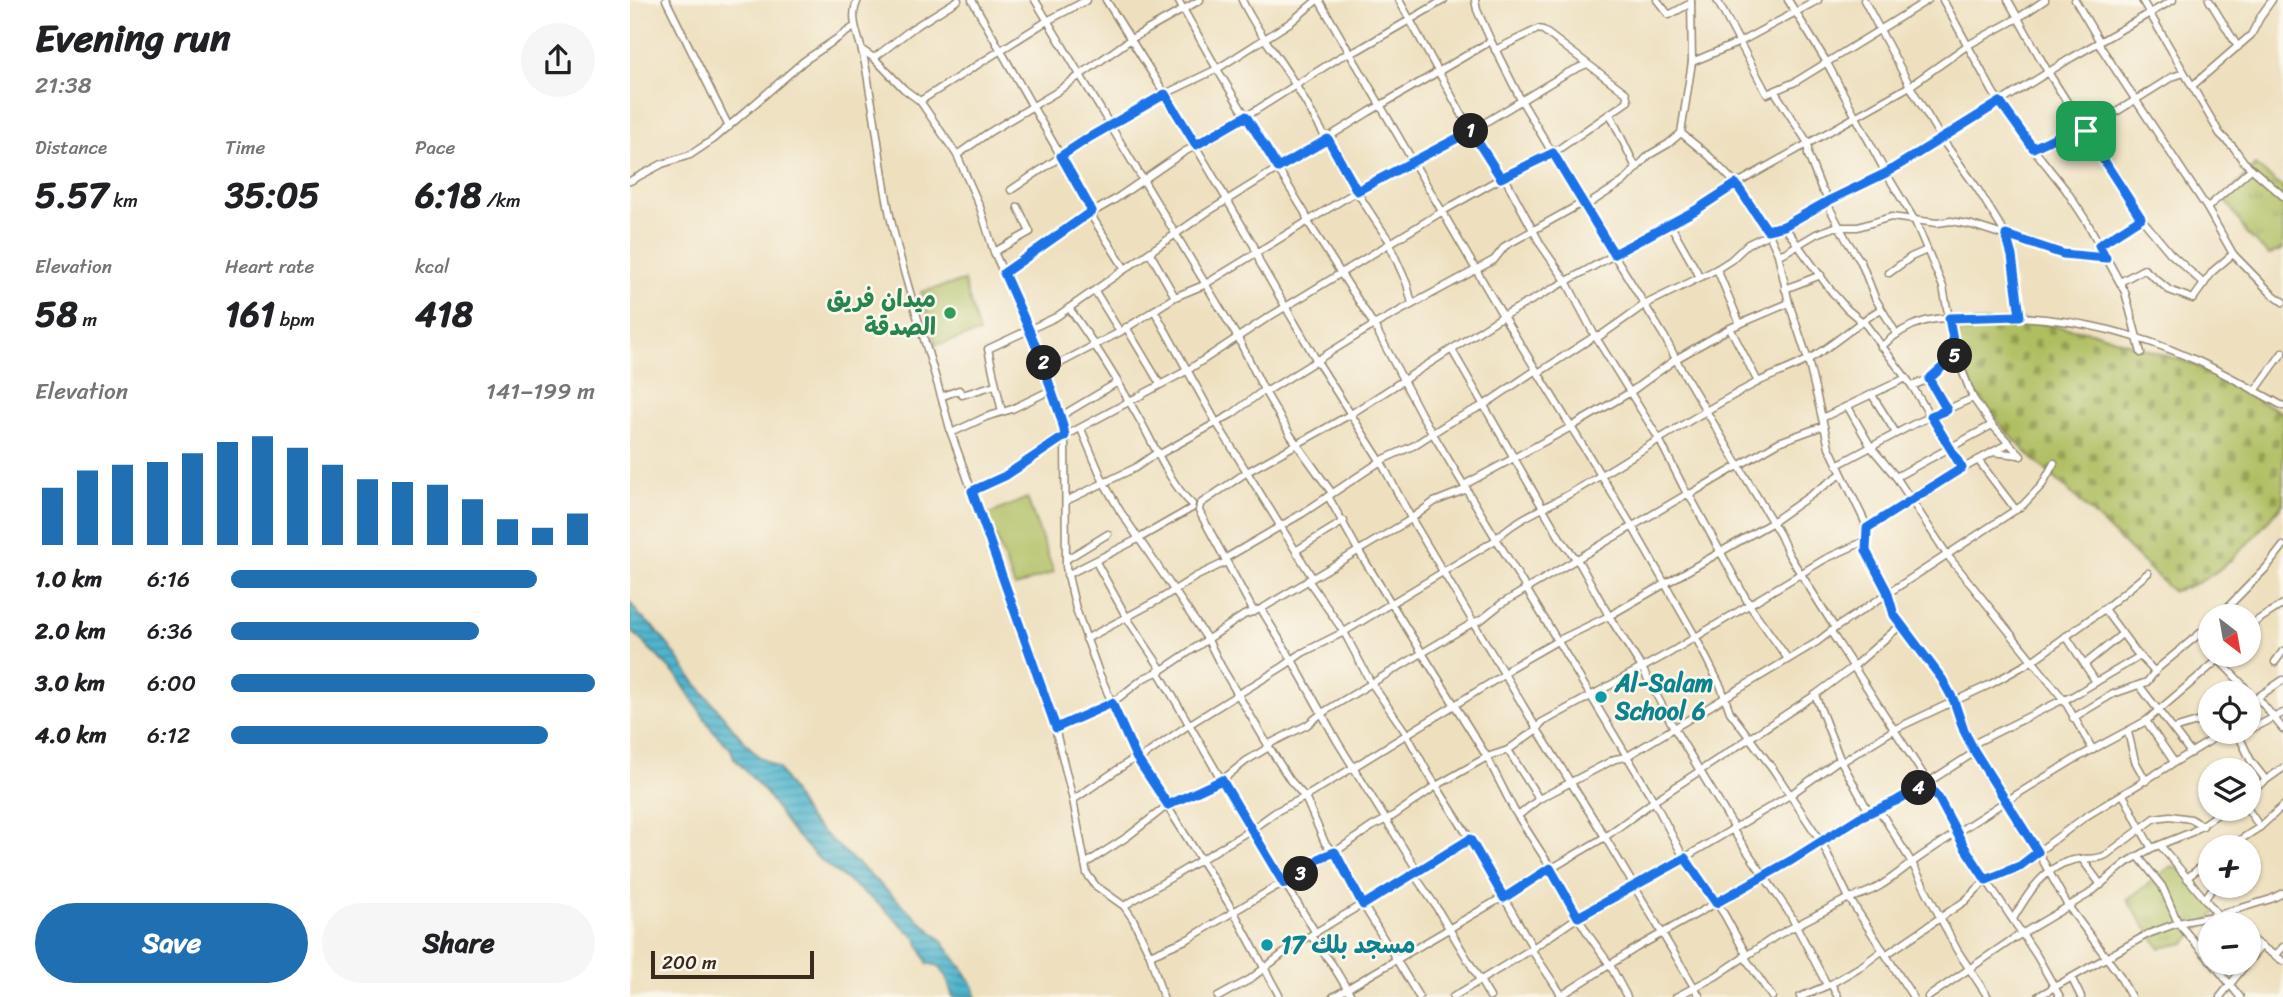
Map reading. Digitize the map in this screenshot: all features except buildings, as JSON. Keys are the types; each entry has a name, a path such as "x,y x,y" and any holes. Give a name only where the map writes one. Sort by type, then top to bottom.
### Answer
{"street":[{"path":"666,0 729,127"},
{"path":"858,0 855,5 854,27 862,50 877,128 892,225 943,396 951,433 1056,728 1090,879 1124,906 1141,934 1163,997"},
{"path":"874,58 913,28 958,0"},
{"path":"972,0 1092,211 1094,220 1125,269"},
{"path":"1035,0 1238,338 1264,390 1330,495 1358,550 1488,757 1518,816 1627,997"},
{"path":"920,101 1047,21 1087,0"},
{"path":"1106,0 1196,145 1317,361 1381,461 1411,518 1700,997"},
{"path":"1178,0 1308,222 1374,326 1411,397 1591,695 1685,858 1716,903 1772,997"},
{"path":"957,155 1055,93 1131,39 1200,0"},
{"path":"1242,0 1391,243 1408,284 1412,304"},
{"path":"1011,190 1109,126 1165,94 1217,69 1291,22 1318,0 1503,316 1632,526 1695,636 1730,712 1822,843 1849,898 1913,997"},
{"path":"1399,0 1471,131 1566,281 1595,337 1659,439 1686,494 1722,551 1750,606 1788,659"},
{"path":"1004,273 1092,211 1196,145 1295,84 1444,0"},
{"path":"1475,0 1495,50 1521,100 1707,411 1854,666 2060,997"},
{"path":"1066,501 1135,468 1374,326 1494,260 1505,247 1532,230 1623,182 1649,155 1681,133 1692,62 1692,2 1669,15 1657,0"},
{"path":"1717,0 1768,94 1795,82 1928,0"},
{"path":"1788,0 1826,61 1886,173 1915,220 1942,286 1956,355 1973,398 1992,425 2021,456 1992,452"},
{"path":"1692,62 1740,42 1818,0"},
{"path":"1864,0 1941,138 2006,235 2012,256 2020,316"},
{"path":"1943,0 2000,102 2088,222 2127,296 2141,353"},
{"path":"2008,0 2048,72 2141,218 2170,253 2204,284"},
{"path":"1068,575 1196,507 1247,472 1351,414 1503,316 1670,225 1736,184 1910,86 1968,45 2045,0"},
{"path":"2075,0 2135,101 2207,208 2233,254 2283,302"},
{"path":"2142,0 2220,134 2251,169 2283,197"},
{"path":"1086,639 1226,560 1381,461 1484,405 1537,371 1600,336 1644,305 1717,269 1768,232 1886,173 2048,72 2173,0"},
{"path":"2209,0 2238,47"},
{"path":"2192,86 2255,31 2272,0"},
{"path":"630,181 662,164 690,155 729,127 804,61 854,27"},
{"path":"972,491 1005,476 1065,436 1188,370 1443,211 1553,153 1628,101 1628,96 1540,29 1495,50"},
{"path":"1002,412 988,349 1030,331 1069,308 1174,235 1278,168 1491,41"},
{"path":"862,50 920,101 957,155 980,206 994,252 1046,370 1061,416 1065,436 1068,575 1086,639 1137,759 1234,912 1280,997"},
{"path":"1046,370 1123,330 1175,297 1204,285 1357,191 1471,131 1587,64"},
{"path":"2033,148 2084,128 2135,101 2172,77 2185,73"},
{"path":"1775,92 1808,144 1808,155 1822,190 1861,262 1881,309 1896,333"},
{"path":"1610,114 1636,168"},
{"path":"1681,133 1709,156 1736,184 1768,232 1778,254 1785,289 1808,360 1823,426 1837,465 1867,528 1866,551 1888,595 1890,607 1929,660 1954,701 1973,749 2038,852 2068,906 2107,958 2131,997"},
{"path":"2207,208 2251,169"},
{"path":"994,252 1030,232 1018,207"},
{"path":"1778,254 1816,234 1840,226 1858,227 1891,217 1937,223 1951,221 2006,235 2063,254 2106,258"},
{"path":"2099,245 2141,218"},
{"path":"1670,225 1700,277"},
{"path":"1784,226 1847,309 1866,325 1912,386 1962,468"},
{"path":"1889,273 1911,257 1927,250"},
{"path":"1150,253 1175,297"},
{"path":"2120,282 2144,270 2169,290 2191,300 2213,271 2233,254"},
{"path":"1717,269 1740,324"},
{"path":"1785,289 1821,275"},
{"path":"1095,290 1160,384"},
{"path":"1056,728 1112,703 1144,678 1244,615 1257,611 1434,502 1629,393 1676,359 1730,328 1789,303"},
{"path":"1069,308 1096,345 1184,496 1196,507 1257,611 1292,660 1352,767 1490,997"},
{"path":"1073,800 1302,653 1344,632 1543,508 1707,411 1758,382 1808,360 1860,321 1881,309"},
{"path":"1154,310 1216,422 1297,550 1310,578 1470,839 1561,996 1661,933 1822,843 1869,812 1927,783 1973,749 2140,656"},
{"path":"1881,347 1896,333 1926,319 2020,316 2098,327 2193,359 2283,406"},
{"path":"1730,328 1758,382"},
{"path":"1452,350 1513,458 1642,668 1733,828 1790,914 1838,997"},
{"path":"2255,391 2283,352"},
{"path":"1912,386 1929,379 1956,355"},
{"path":"1822,418 1906,379"},
{"path":"1929,379 1947,410"},
{"path":"1061,416 1118,382"},
{"path":"943,396 959,390 961,395 995,385"},
{"path":"951,433 1051,390"},
{"path":"1872,395 1896,433"},
{"path":"1837,465 1896,433 1973,398"},
{"path":"1847,407 1871,447 1896,477 1948,556 2064,700 2093,750"},
{"path":"1896,477 1992,425"},
{"path":"1085,864 1168,805 1222,780 1246,761 1307,725 1322,713 1481,620 1501,604 1632,526 1779,442 1823,426"},
{"path":"1080,429 1104,483 1138,539 1208,640 1290,780 1305,796 1325,843 1335,852 1363,905 1419,997"},
{"path":"1867,528 1962,468 2009,443"},
{"path":"1978,460 2015,510"},
{"path":"1518,816 1539,799 1615,759 1626,757 1817,642 1948,556 2032,497 2054,463"},
{"path":"1124,906 1252,830 1277,811 1505,674 1510,668 1609,616 1771,523 1841,474"},
{"path":"1297,550 1343,521"},
{"path":"1067,559 1108,534"},
{"path":"1150,955 1188,939 1284,884 1322,857 1335,852 1393,816 1436,786 1488,757 1508,750 1537,729 1541,723 1750,606 1825,559 1867,540"},
{"path":"2230,604 2266,568 2283,546"},
{"path":"1096,562 1352,997"},
{"path":"1453,997 1578,917 1685,858 1790,795 1841,760 1895,729 2032,661 2105,609 2148,573"},
{"path":"2261,618 2283,604"},
{"path":"2105,609 2155,673"},
{"path":"1333,997 1605,837 1815,695 1854,666 1901,625"},
{"path":"2085,664 2122,634"},
{"path":"2073,718 2113,694 2147,681 2198,635"},
{"path":"2066,636 2096,682"},
{"path":"2274,662 2283,651"},
{"path":"1676,997 1709,980 1745,955 1796,926 1849,898 1861,896 1889,882 1912,863 2006,801 2146,721 2210,667"},
{"path":"2230,667 2241,681"},
{"path":"2261,695 2283,680"},
{"path":"2139,685 2190,752"},
{"path":"1815,695 1841,760 1869,812"},
{"path":"2261,708 2283,729"},
{"path":"2261,724 2283,713"},
{"path":"2146,721 2174,762"},
{"path":"2174,729 2198,722"},
{"path":"2128,732 2135,761 2146,781"},
{"path":"1800,997 1885,952 1965,901 1986,880 2020,866 2076,822 2202,744"},
{"path":"2243,744 2251,761 2266,780"},
{"path":"1508,750 1539,799"},
{"path":"2261,784 2283,768"},
{"path":"2123,795 2138,820 2139,829 2152,848"},
{"path":"1878,808 1987,997"},
{"path":"2248,835 2281,810"},
{"path":"2013,919 2029,892 2049,872 2067,862 2099,859 2155,818 2164,815 2191,820 2203,826"},
{"path":"1928,997 2021,934 2101,885 2115,870 2152,848 2209,821"},
{"path":"2256,821 2260,827"},
{"path":"1218,997 1250,979 1313,934 1470,839"},
{"path":"2160,845 2216,912"},
{"path":"2138,856 2162,886 2178,923 2198,946"},
{"path":"2082,859 2101,885"},
{"path":"2187,878 2198,869"},
{"path":"2228,912 2281,896"},
{"path":"2037,997 2148,934 2198,919"},
{"path":"2261,946 2283,961"},
{"path":"2275,956 2283,947"},
{"path":"2223,975 2241,997"},
{"path":"2220,997 2238,975"},
{"path":"2072,979 2081,997"}],"green space":[{"path":"2255,165 2283,188 2283,249 2269,255 2247,234 2225,198"},
{"name":"ميدان فريق الصدقة","path":"964,281 979,333 936,345 921,292"},
{"path":"2020,320 2097,333 2192,364 2283,413 2283,504 2247,544 2220,568 2190,586 2172,591 2033,459 2005,430 1974,391 1958,347 1957,338 1966,323"},
{"path":"1027,498 1054,572 1015,587 987,515"},
{"path":"2171,866 2186,871 2198,885 2198,898 2209,898 2219,909 2216,912 2198,912 2198,930 2185,943 2160,948 2127,900"}],"water":[{"path":"630,602 669,646 693,680 742,739 758,756 779,769 808,819 940,939 965,972 974,987 976,997 953,997 942,970 934,964 928,964 916,938 880,905 819,859 790,829 766,793 713,731 677,676 630,629"}],"place":[{"name":"ميدان فريق الصدقة","path":"950,313"},
{"name":"Al-Salam School 6","path":"1601,697"},
{"name":"مسجد بلك 17","path":"1267,945"}],"route":[{"path":"1165,94 1196,145 1246,116 1278,168 1328,139 1357,191 1471,131 1501,178 1553,153 1614,254 1696,210 1736,184 1767,230 1784,226 1886,173 2000,102 2033,148 2081,125 2086,131 2141,218 2099,245 2106,258 2063,254 2006,235 2012,256 2020,316 1949,318 1956,355 1929,379 1947,410 1931,416 1962,468 1867,528 1865,547 1888,595 1894,615 1942,679 1975,752 2038,852 2020,866 1986,880 1927,783 1860,817 1822,843 1716,903 1685,858 1578,917 1550,868 1504,898 1470,839 1363,905 1335,852 1322,857 1284,884 1222,780 1168,805 1136,757 1112,703 1056,728 972,491 1005,476 1065,436 1039,350 1004,273 1092,211 1061,156 1090,137 1165,94"}]}
